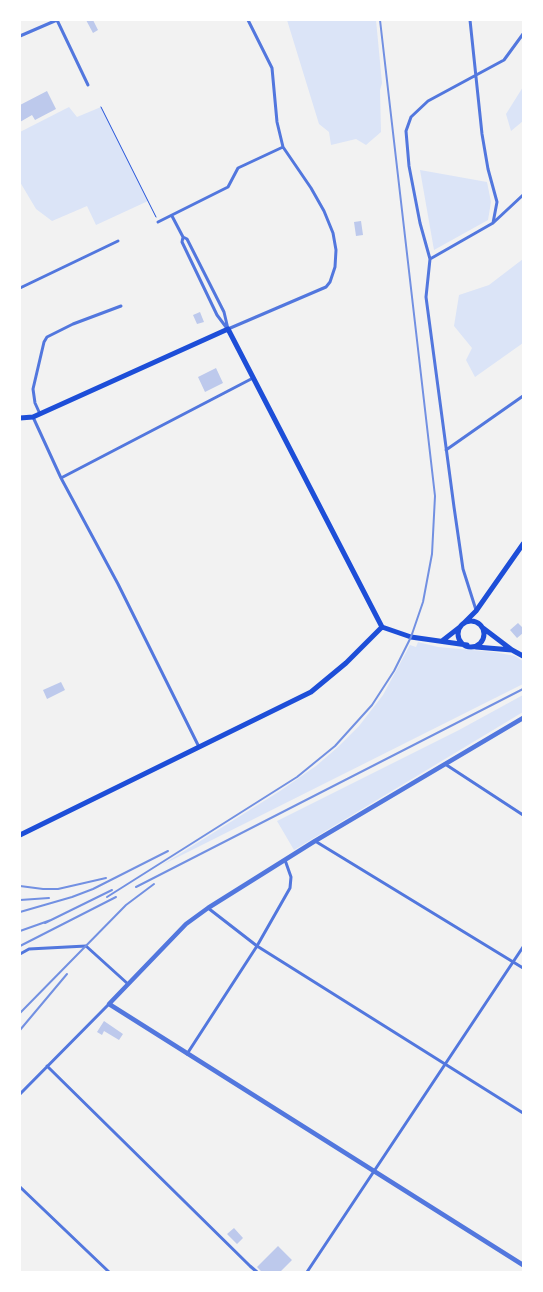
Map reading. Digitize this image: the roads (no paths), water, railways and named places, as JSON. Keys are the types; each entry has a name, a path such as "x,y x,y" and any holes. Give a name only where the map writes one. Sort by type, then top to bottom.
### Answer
{"main road":[{"path":"20,418 33,417 228,330 382,626 411,637 469,646 512,650"},
{"path":"442,641 476,611 523,544"},
{"path":"476,611 481,626 484,634 482,641 477,645 469,646 462,642 459,637 459,630 463,624 471,621 481,626 512,650 523,656"},
{"path":"20,835 311,692 346,663 382,626"}],"street":[{"path":"20,36 57,20 88,85"},
{"path":"228,330 326,287 330,282 335,267 336,250 333,233 312,188 283,147 277,122 272,68 248,20"},
{"path":"470,20 482,134 488,169 497,202 493,223"},
{"path":"476,611 463,569 426,297 430,259 420,223 409,166 406,131 411,117 428,101 504,60 523,34"},
{"path":"158,222 228,187 238,168 283,147"},
{"path":"430,259 493,223 523,195"},
{"path":"172,216 183,237 187,240 224,312 228,330"},
{"path":"183,237 182,242 213,306 228,330"},
{"path":"20,288 118,241"},
{"path":"40,414 34,403 33,389 44,342 47,337 73,324 122,306"},
{"path":"61,478 254,377"},
{"path":"446,450 523,396"},
{"path":"33,417 61,478 118,584 199,747"},
{"path":"20,1094 186,924 208,908 315,841 523,718"},
{"path":"445,763 523,815"},
{"path":"315,841 523,968"},
{"path":"187,1054 257,946 290,888 291,877 285,860"},
{"path":"208,908 257,946 523,1113"},
{"path":"20,954 29,949 86,946 128,984"},
{"path":"307,1272 523,947"},
{"path":"109,1004 373,1172 523,1264"},
{"path":"47,1066 258,1272"},
{"path":"20,1187 109,1272"}],"railway":[{"path":"107,897 297,777 335,746 372,705 394,671 411,637 423,602 432,554 435,496 380,20"},
{"path":"136,887 523,689"},
{"path":"20,912 93,889 168,851"},
{"path":"20,886 58,889 106,878"},
{"path":"20,1013 126,905 154,884"},
{"path":"45,923 112,890"},
{"path":"20,946 116,897"},
{"path":"20,900 49,898"},
{"path":"20,931 51,920"},
{"path":"20,1030 67,974"}]}
